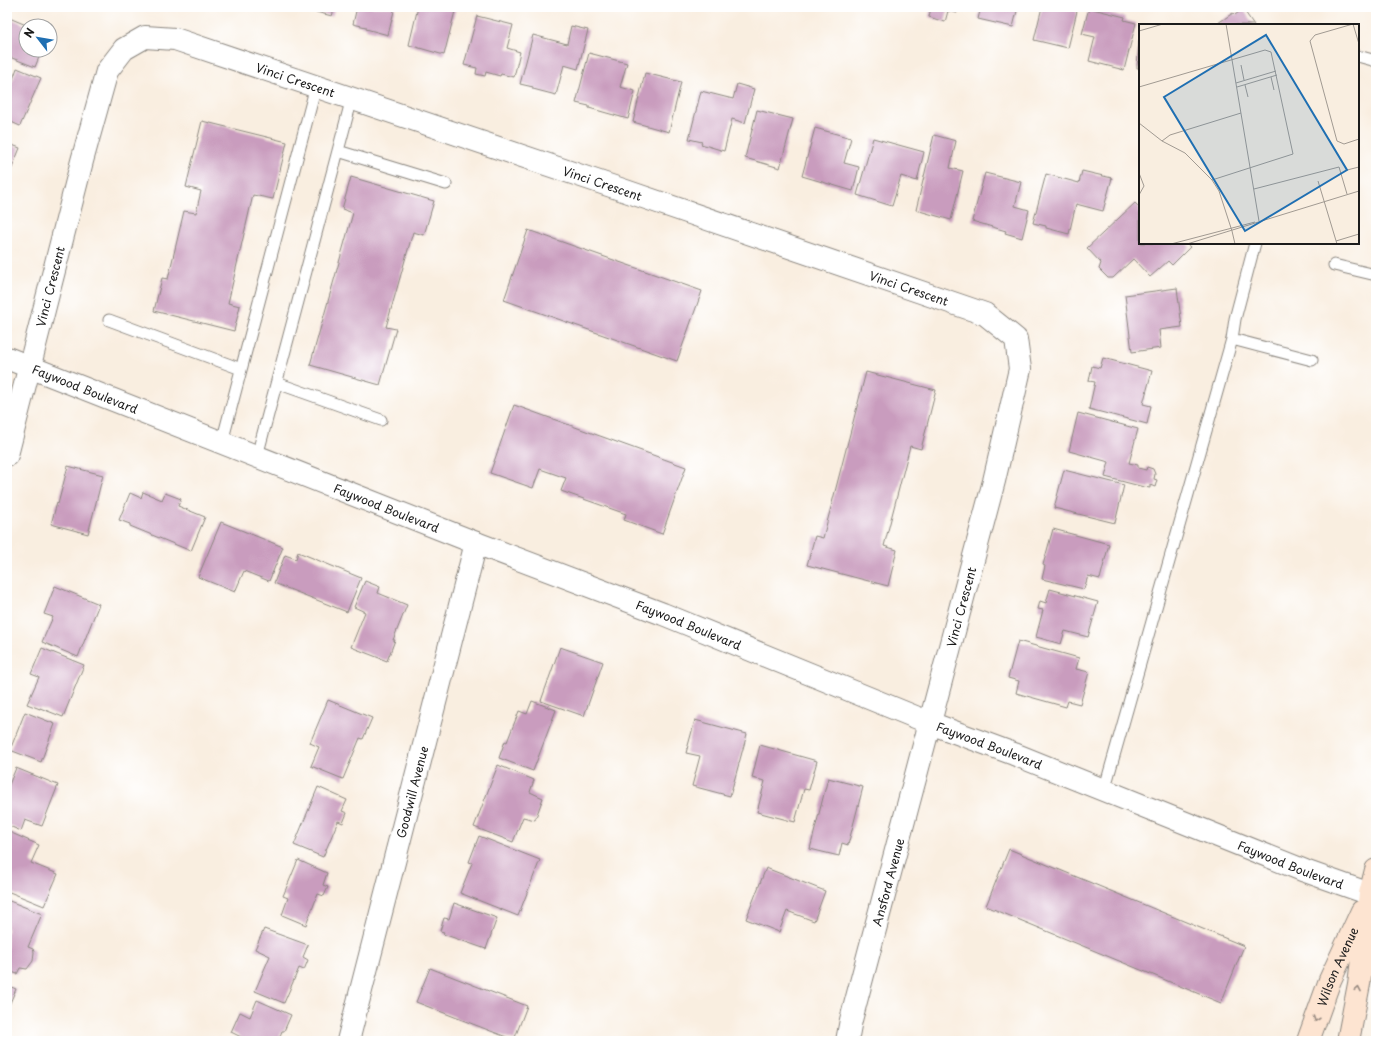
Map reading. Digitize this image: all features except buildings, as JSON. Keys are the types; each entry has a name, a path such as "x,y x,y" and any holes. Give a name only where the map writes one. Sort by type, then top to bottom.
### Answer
{"main road":[{"name":"Wilson Avenue","path":"1348,1041 1359,984 1370,894 1376,870"},
{"name":"Wilson Avenue","path":"1308,1041 1330,980 1370,894"}],"street":[{"name":"Vinci Crescent","path":"7,455 107,71 124,49 145,37 174,39 352,98 985,314 1016,339 1020,370 994,481 930,722"},
{"name":"Faywood Boulevard","path":"7,358 663,614 1305,871 1370,894"},
{"name":"Goodwill Avenue","path":"348,1041 476,542"},
{"name":"Ansford Avenue","path":"847,1041 850,1020 930,722"}],"lane":[{"path":"1359,56 1376,61"},
{"path":"222,442 316,86"},
{"path":"258,456 352,98"},
{"path":"338,152 446,184"},
{"path":"1104,791 1232,339 1235,319 1255,244"},
{"path":"1334,265 1376,275"},
{"path":"110,320 241,370"},
{"path":"1232,339 1312,360"},
{"path":"277,383 381,420"}]}
